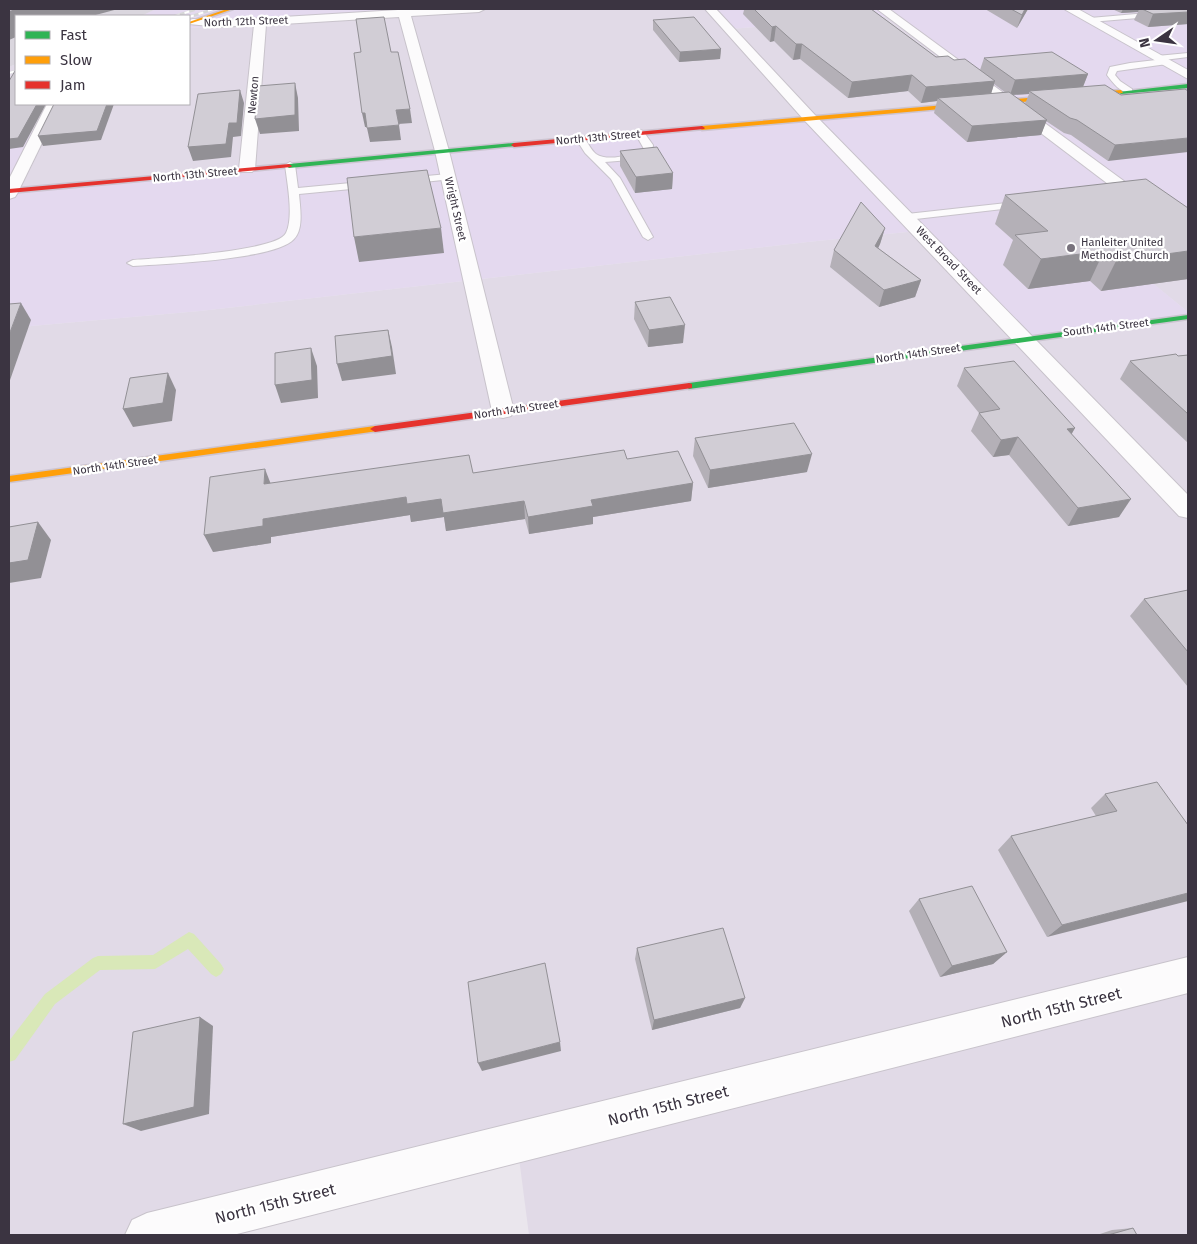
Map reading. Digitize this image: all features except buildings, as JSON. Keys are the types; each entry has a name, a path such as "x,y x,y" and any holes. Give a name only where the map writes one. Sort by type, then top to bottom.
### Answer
{"street":[{"path":"191,23 231,9"},
{"name":"North 12th Street","path":"191,23 219,24 404,11 479,9"},
{"name":"West Broad Street","path":"710,9 810,118 1188,510"},
{"path":"882,9 1188,236"},
{"path":"1070,9 1188,75"},
{"name":"Wright Street","path":"404,11 442,151 503,411"},
{"name":"Newton","path":"247,169 260,22"},
{"name":"North 13th Street","path":"9,192 640,133 1188,86"},
{"path":"9,192 53,105"},
{"name":"South 14th Street","path":"1024,338 1188,317"},
{"name":"North 14th Street","path":"9,479 1024,338"},
{"name":"North 15th Street","path":"147,1235 1188,975"}],"lane":[{"path":"1090,20 1171,13"},
{"path":"1128,91 1112,78 1110,75 1113,69 1188,55"},
{"path":"596,158 611,159 642,155 649,150 640,133"},
{"path":"580,139 615,178 648,237"},
{"path":"132,263 227,255 280,245 290,239 294,227 290,165"},
{"path":"292,192 448,177"},
{"path":"1109,194 1128,192"},
{"path":"907,217 1032,203"}],"shaded area":[{"path":"9,9 156,9 143,15 15,15 15,64 9,67"},
{"path":"156,9 405,9 406,14 190,28 190,15 143,15"},
{"path":"491,9 713,9 730,29 897,16 1011,102 20,189 9,134 9,67 15,64 15,105 190,105 190,28"},
{"path":"713,9 1188,9 1188,236 1110,248 1188,312 1188,319 1033,341 927,230 200,311 9,328 9,134 44,131 20,189 1010,102 897,16 730,29"},
{"path":"927,230 1033,341 1188,319 1188,1235 529,1235 516,1135 141,1235 9,1235 9,328 200,311"},
{"path":"1188,236 1188,312 1109,248"}],"waterway":[{"path":"9,1054 50,999 98,963 155,962 189,939 216,969"}],"railway":[{"path":"190,17 214,9"},
{"path":"178,15 194,10"},
{"path":"9,73 15,71"}],"traffic: fast":[{"path":"1121,92 1188,86"},
{"path":"289,166 514,145"},
{"path":"689,386 1188,317"}],"traffic: slow":[{"path":"190,23 231,9"},
{"path":"702,128 1121,92"},
{"path":"9,479 375,429"}],"traffic: jam":[{"path":"514,145 702,128"},
{"path":"9,191 289,166"},
{"path":"375,429 689,386"}],"place":[{"name":"Hanleiter United Methodist Church","path":"1071,248"}]}
